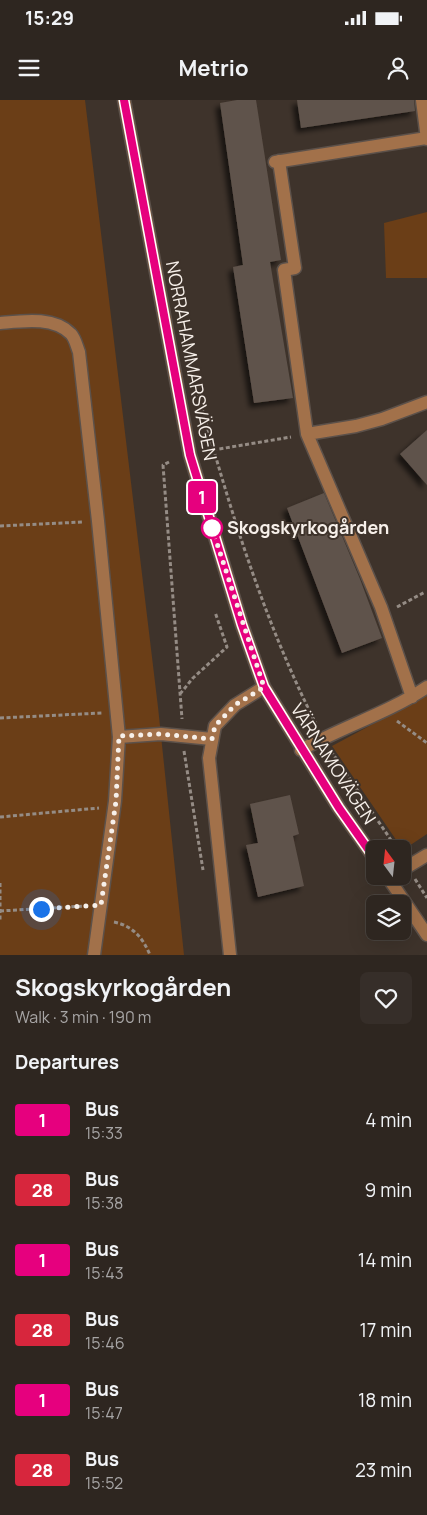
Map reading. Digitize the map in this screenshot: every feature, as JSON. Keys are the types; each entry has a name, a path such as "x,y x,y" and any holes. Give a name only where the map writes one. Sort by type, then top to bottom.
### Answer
{"street":[{"name":"NORRAHAMMARSVÄGEN","path":"124,100 190,455 232,592 264,687"},
{"path":"412,697 383,614 307,434 284,270 295,268 277,161 427,139 424,102"},
{"path":"0,323 34,321 53,324 72,335 79,352 119,736 114,807 94,955"},
{"path":"307,434 364,424 426,405"},
{"path":"230,955 209,758 215,726 235,705 264,687"},
{"name":"VÄRNAMOVÄGEN","path":"264,687 301,750 366,846"},
{"path":"301,750 322,738 412,697 427,687"},
{"path":"119,736 161,734 212,739"},
{"path":"411,865 427,855"},
{"path":"395,885 427,935"}],"path":[{"path":"193,375 228,501 261,599 299,691 322,738 391,840"},
{"path":"213,450 307,434"},
{"path":"169,462 163,465 185,765 203,875"},
{"path":"0,526 98,521"},
{"path":"383,614 425,592"},
{"path":"180,694 193,678 227,647 215,612"},
{"path":"383,710 427,744"},
{"path":"0,718 117,712"},
{"path":"0,817 114,807"},
{"path":"0,883 0,921"},
{"path":"0,911 100,911 133,930 146,944 150,955"}],"shaded area":[{"path":"0,100 85,100 158,707 184,955 0,955"},
{"path":"427,212 427,278 386,278 384,223"},
{"path":"427,695 427,834 411,845 411,840 396,840 332,746"}],"building":[{"path":"237,100 256,100 281,260 270,262 293,398 254,403 233,267 243,265 220,103"},
{"path":"297,100 414,100 415,111 301,128"},
{"path":"427,430 427,485 400,454"},
{"path":"324,493 382,638 342,653 287,508"},
{"path":"290,795 299,834 293,836 304,886 258,897 246,845 258,843 250,804"}],"bus line":[{"name":"1","path":"124,100 190,455 242,625 264,687 339,808 366,846"}],"place":[{"name":"Skogskyrkogården","path":"212,528"}],"route":[{"path":"41,909 101,905 116,801 119,736 161,734 212,739 215,726 235,705 264,687 242,625 212,528"}]}
